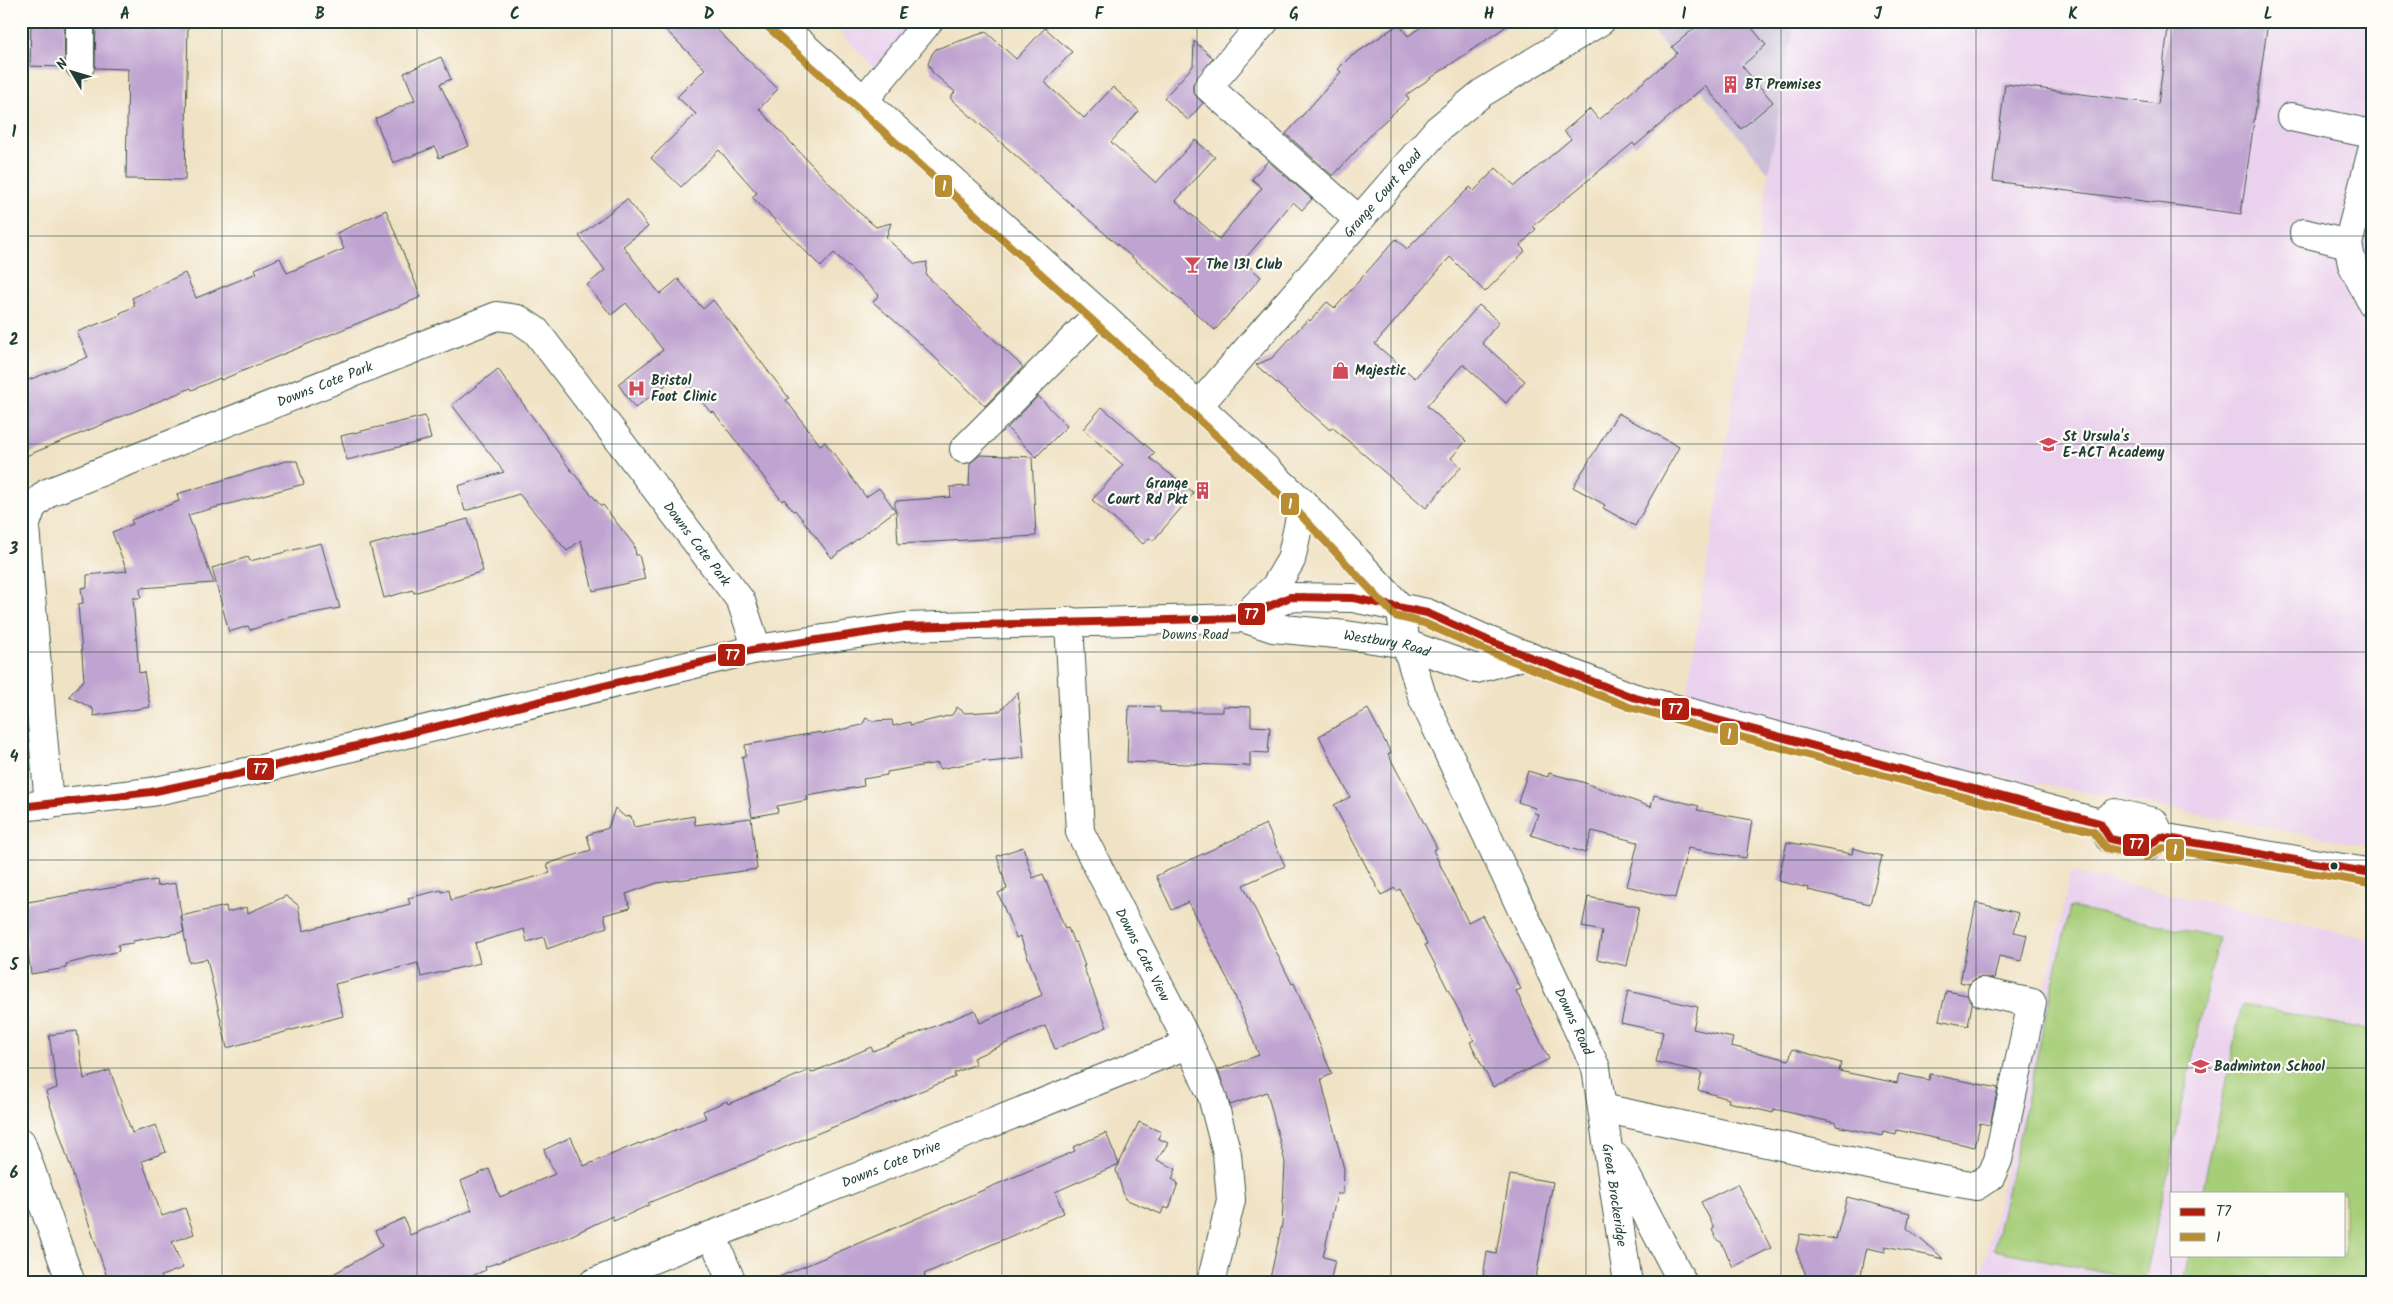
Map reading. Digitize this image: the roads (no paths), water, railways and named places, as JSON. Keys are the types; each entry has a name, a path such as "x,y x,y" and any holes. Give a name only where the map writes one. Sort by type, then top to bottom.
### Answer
{"street":[{"path":"80,21 80,66"},
{"path":"776,21 1199,405 1303,503 1400,607"},
{"path":"863,101 930,21"},
{"path":"1265,21 1208,87 1359,220"},
{"name":"Grange Court Road","path":"1199,405 1438,129 1482,93 1601,21"},
{"path":"2291,117 2372,134"},
{"path":"2372,151 2348,244 2352,264 2372,303"},
{"path":"2304,234 2348,244"},
{"path":"964,449 1099,313"},
{"name":"Downs Cote Park","path":"49,805 25,527 32,507 47,493 498,316 518,319 536,331 741,601 757,649"},
{"path":"1243,618 1275,588 1291,560 1303,503"},
{"path":"21,807 151,792 260,769 757,649 904,627 1069,621 1243,618 1290,597 1353,598 1427,613 1487,640 1632,697 2100,823 2115,813 2154,822 2162,837 2372,873"},
{"name":"Downs Road","path":"1400,607 1406,644 1423,699 1596,1068 1602,1108"},
{"name":"Westbury Road","path":"1243,618 1273,628 1346,635 1406,644 1476,668 1526,655"},
{"name":"Downs Cote View","path":"1069,621 1080,832 1189,1044 1212,1096 1227,1154 1230,1200 1211,1283"},
{"path":"1602,1108 1976,1186 1991,1176 1998,1160 2032,1003 1982,992"},
{"name":"Downs Cote Drive","path":"593,1283 1189,1044"},
{"name":"Great Brockeridge","path":"1602,1108 1628,1283"},
{"path":"1608,1140 1683,1283"},
{"path":"21,1142 71,1283"},
{"path":"712,1235 732,1283"}],"place":[{"name":"BT Premises","path":"1731,84"},
{"name":"The 131 Club","path":"1192,264"},
{"name":"Majestic","path":"1341,370"},
{"name":"Bristol Foot Clinic","path":"637,388"},
{"name":"St Ursula's E-ACT Academy","path":"2049,444"},
{"name":"Grange Court Rd Pkt","path":"1202,491"},
{"name":"Downs Road","path":"1195,619"},
{"name":"Badminton School","path":"2200,1066"}]}
